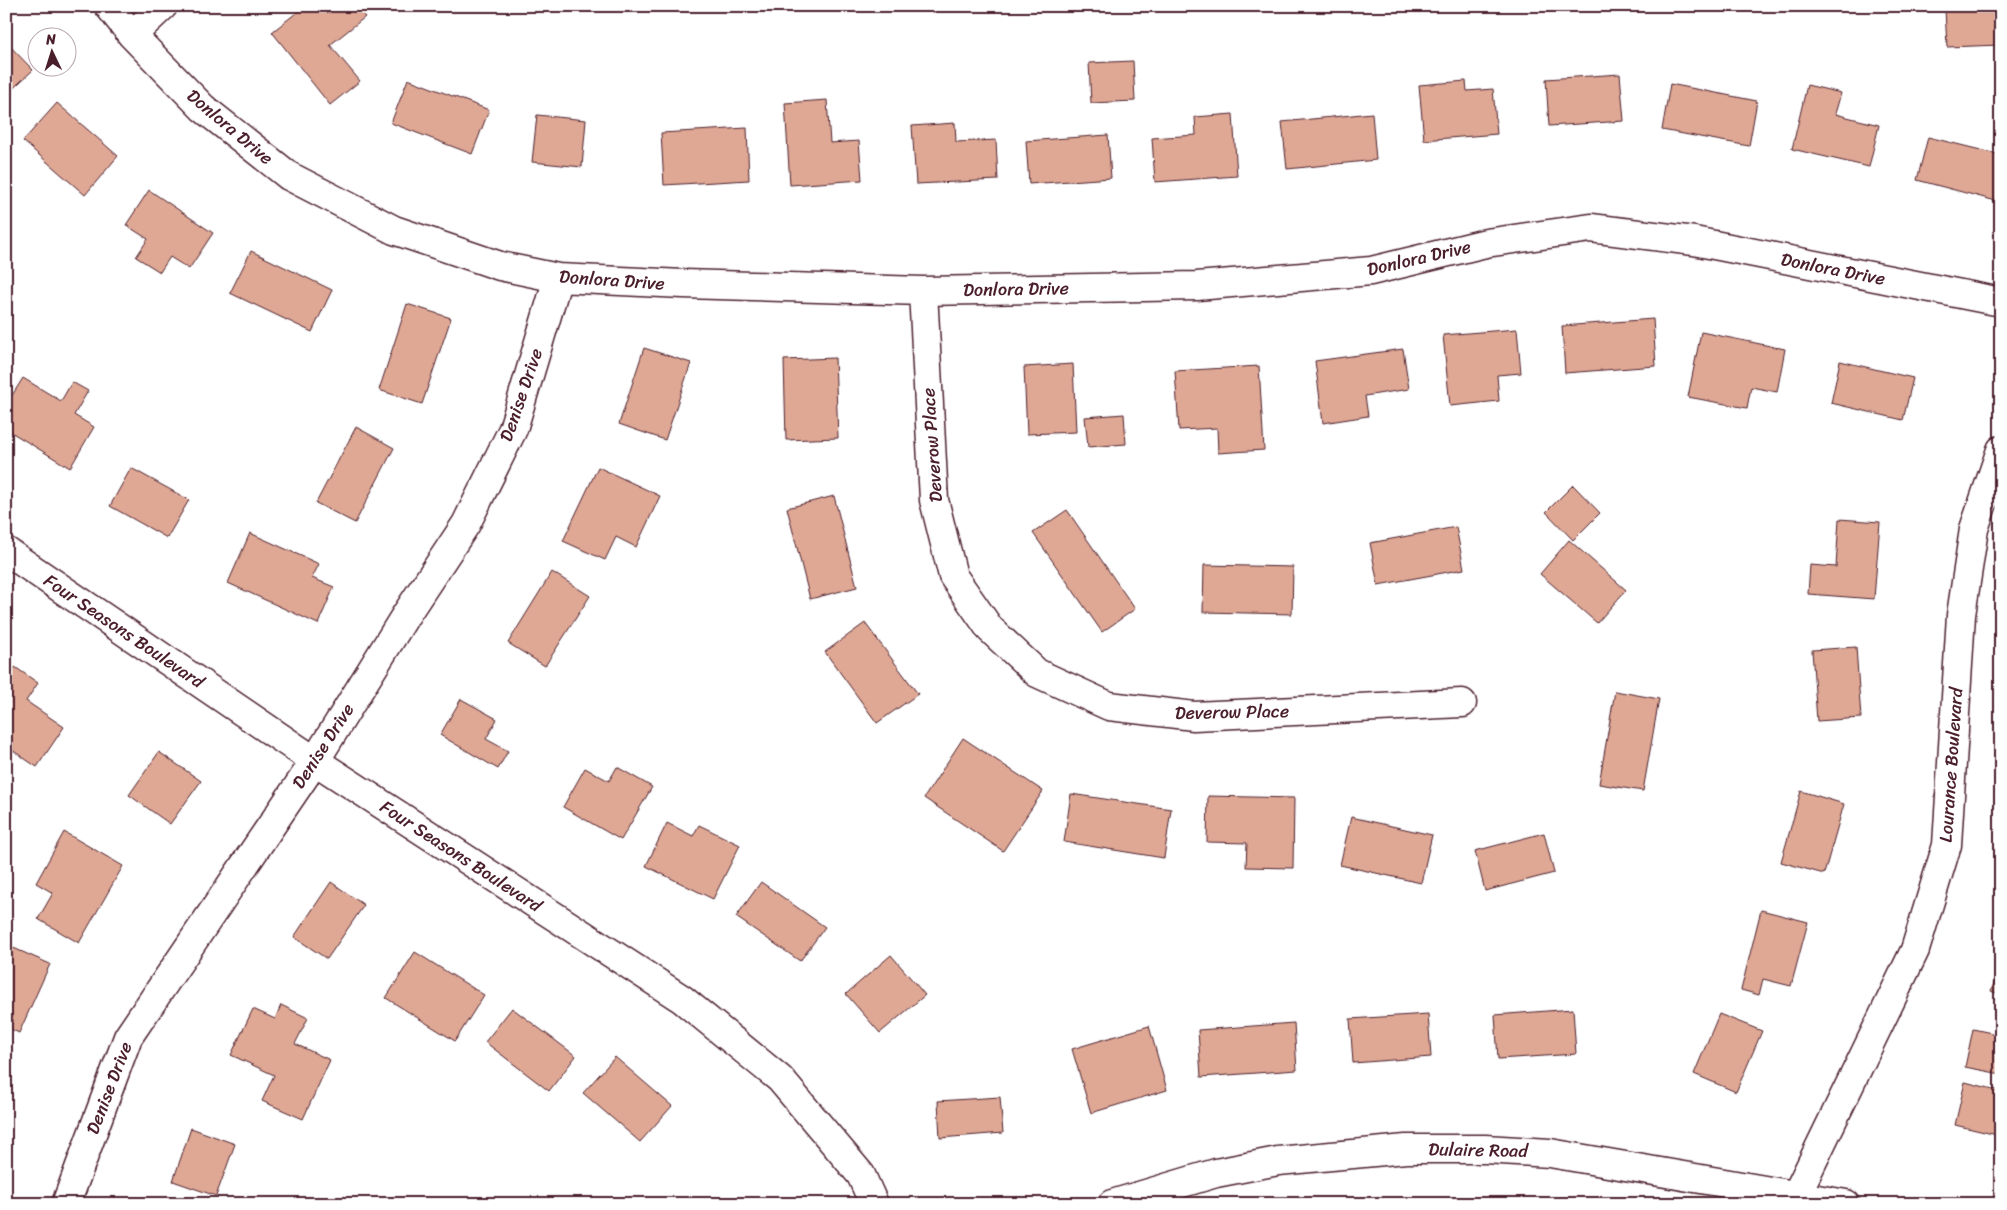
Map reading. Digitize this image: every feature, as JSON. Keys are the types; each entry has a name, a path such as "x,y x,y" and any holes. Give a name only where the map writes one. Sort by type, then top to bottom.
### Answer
{"street":[{"name":"Donlora Drive","path":"109,6 132,35 204,108 289,176 394,230 500,266 558,278 683,284 923,291 1197,286 1371,271 1486,243 1591,228 1694,241 2001,302"},
{"path":"132,35 163,6"},
{"name":"Denise Drive","path":"66,1204 128,1037 315,761 407,613 466,524 513,429 558,278"},
{"name":"Deverow Place","path":"923,291 934,500 952,576 990,629 1037,673 1109,706 1194,716 1462,703"},
{"name":"Lourance Boulevard","path":"1794,1199 1915,950 1947,846 1961,615 1974,529 2001,450"},
{"name":"Four Seasons Boulevard","path":"6,551 315,761 682,999 780,1079 861,1175 874,1204"},
{"name":"Dulaire Road","path":"1112,1204 1216,1173 1278,1161 1406,1149 1485,1148 1550,1152 1794,1199 1846,1204"}],"building":[{"path":"305,6 356,6 365,17 330,45 360,81 330,105 272,32"},
{"path":"1967,6 2001,6 2001,45 1947,47 1945,10 1967,9"},
{"path":"6,42 28,65 28,75 6,95"},
{"path":"1133,61 1135,101 1091,103 1089,63"},
{"path":"1620,74 1624,121 1549,126 1546,79"},
{"path":"408,79 489,110 472,154 391,123"},
{"path":"1466,81 1467,91 1493,89 1497,134 1424,140 1419,85"},
{"path":"1670,84 1757,101 1749,146 1662,130"},
{"path":"1807,85 1841,93 1835,114 1879,125 1869,167 1792,149"},
{"path":"827,100 830,143 859,141 862,180 790,185 785,103"},
{"path":"57,103 118,156 85,195 23,141"},
{"path":"1372,113 1376,160 1287,169 1282,122"},
{"path":"1233,114 1237,176 1155,182 1152,138 1196,135 1195,117"},
{"path":"537,115 586,120 582,167 532,162"},
{"path":"955,123 956,142 996,140 998,180 916,184 912,126"},
{"path":"747,128 749,180 664,185 661,133"},
{"path":"1108,135 1111,178 1029,184 1026,141"},
{"path":"1928,137 2001,155 2001,183 1996,201 1917,180"},
{"path":"149,190 213,233 189,269 170,257 160,272 136,257 148,239 126,225"},
{"path":"251,251 332,290 312,332 230,293"},
{"path":"407,304 451,318 422,404 379,390"},
{"path":"1653,319 1656,366 1565,373 1562,326"},
{"path":"1517,329 1521,373 1497,375 1499,401 1450,406 1443,335"},
{"path":"1701,332 1785,349 1777,392 1751,387 1747,408 1688,397"},
{"path":"644,348 691,363 665,440 619,424"},
{"path":"1403,349 1409,389 1365,396 1368,416 1323,423 1315,361"},
{"path":"835,358 838,438 786,440 784,360"},
{"path":"1840,361 1913,378 1903,420 1831,403"},
{"path":"1073,364 1076,432 1027,434 1024,367"},
{"path":"1259,366 1264,450 1218,453 1217,428 1179,430 1175,371"},
{"path":"23,378 61,401 72,382 88,391 74,415 94,427 70,468 6,429 6,405"},
{"path":"1124,414 1126,444 1088,447 1085,417"},
{"path":"356,427 394,448 355,523 316,503"},
{"path":"598,467 660,496 636,547 616,537 605,560 563,541"},
{"path":"131,468 189,500 167,538 110,506"},
{"path":"1573,485 1600,513 1573,540 1546,512"},
{"path":"834,496 857,587 810,599 787,508"},
{"path":"1067,510 1135,609 1102,632 1033,533"},
{"path":"1839,519 1880,522 1874,599 1808,594 1810,565 1836,567"},
{"path":"1456,527 1464,569 1378,585 1370,543"},
{"path":"250,533 319,564 312,578 334,587 318,624 228,583"},
{"path":"1569,540 1626,590 1597,623 1540,574"},
{"path":"1204,565 1293,567 1292,614 1203,612"},
{"path":"552,572 590,596 545,666 508,643"},
{"path":"865,623 918,694 877,723 825,652"},
{"path":"1856,647 1861,718 1817,721 1812,650"},
{"path":"15,667 38,683 26,701 64,727 37,767 6,746 6,679"},
{"path":"1615,691 1659,699 1643,791 1599,784"},
{"path":"461,699 497,719 486,739 508,751 498,769 440,735"},
{"path":"963,738 1043,791 1003,851 924,798"},
{"path":"159,752 201,781 170,824 129,795"},
{"path":"617,767 652,787 621,840 563,807 585,768 609,781"},
{"path":"1801,791 1844,804 1824,874 1781,862"},
{"path":"1071,794 1171,809 1164,858 1064,842"},
{"path":"1208,796 1294,798 1293,868 1246,867 1247,843 1207,842"},
{"path":"1351,817 1432,835 1421,883 1340,865"},
{"path":"667,823 693,836 699,825 740,845 713,899 646,866"},
{"path":"64,832 123,866 79,943 38,919 53,893 36,883"},
{"path":"1544,833 1554,873 1485,891 1475,851"},
{"path":"331,882 364,905 327,959 294,937"},
{"path":"761,882 825,927 800,961 736,917"},
{"path":"1761,910 1808,922 1791,986 1763,979 1759,995 1741,990"},
{"path":"9,946 50,964 19,1033 6,1027 6,952"},
{"path":"415,952 484,995 455,1041 386,998"},
{"path":"891,955 925,995 880,1033 846,994"},
{"path":"2001,964 2001,995 1991,991"},
{"path":"281,1005 308,1018 295,1044 330,1060 303,1119 262,1101 274,1075 231,1055 253,1009 275,1019"},
{"path":"512,1008 576,1056 549,1091 485,1042"},
{"path":"1573,1009 1576,1054 1498,1059 1495,1015"},
{"path":"1428,1014 1431,1057 1353,1063 1350,1019"},
{"path":"1719,1014 1762,1031 1736,1092 1694,1074"},
{"path":"1294,1023 1297,1070 1201,1077 1198,1030"},
{"path":"1149,1026 1167,1090 1091,1113 1072,1049"},
{"path":"1973,1029 2001,1035 2001,1074 1965,1067"},
{"path":"615,1057 672,1106 640,1142 583,1093"},
{"path":"1965,1082 2001,1091 2001,1136 1955,1125"},
{"path":"1000,1097 1003,1133 940,1138 938,1101"},
{"path":"191,1128 235,1144 216,1196 173,1181"}]}
